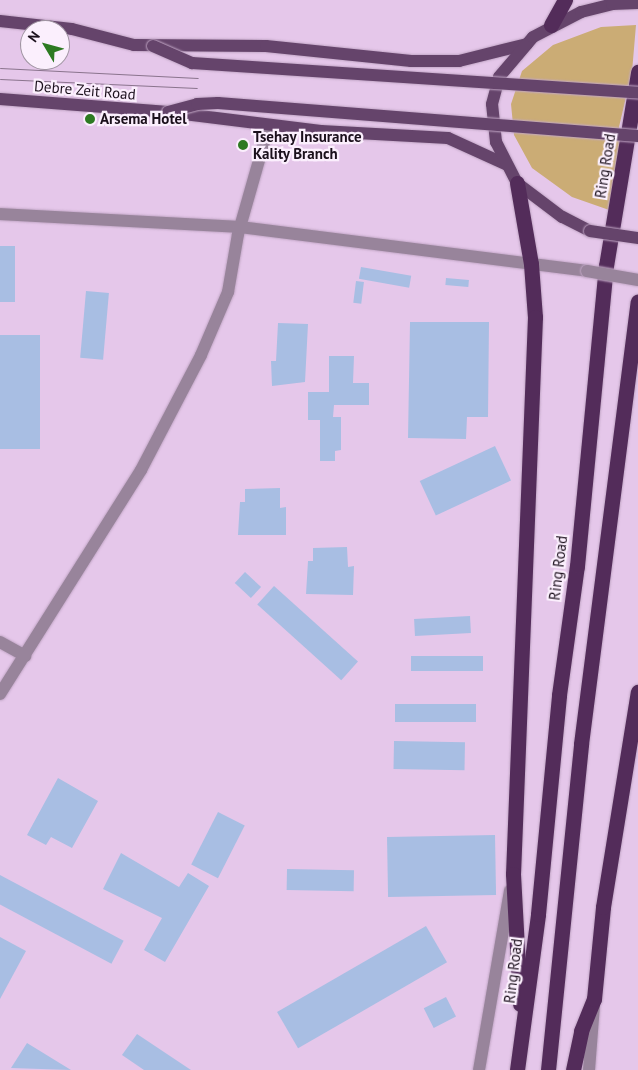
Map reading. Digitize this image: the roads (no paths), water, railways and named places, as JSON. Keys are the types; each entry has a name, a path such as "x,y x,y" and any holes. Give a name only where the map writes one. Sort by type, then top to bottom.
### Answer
{"highway":[{"path":"551,25 565,0"},
{"name":"Ring Road","path":"517,1070 538,914 558,696 577,566 606,266 638,72"},
{"path":"517,183 531,264 535,317 513,874 523,1032"},
{"path":"548,1070 580,744 638,302"},
{"path":"573,1070 581,1031 594,999 603,907 638,692"}],"main road":[{"path":"635,3 581,12 551,25 527,44 499,77 492,104 496,142 505,164 517,183 562,217 590,231 638,238"},
{"path":"0,21 72,29 134,46 266,46 411,61 459,61 527,44"},
{"path":"154,46 192,63 638,93"},
{"name":"Debre Zeit Road","path":"0,99 168,112 322,131 448,138 505,164"},
{"path":"168,112 197,104 218,103 638,136"}],"street":[{"path":"0,694 142,470 184,391 228,292 240,228 269,125"},
{"path":"0,214 240,228 587,271 638,280"},
{"path":"0,642 25,656"},
{"path":"479,1070 513,874"},
{"path":"590,1070 594,999"}],"tram line":[{"path":"0,68 198,78"},
{"path":"0,79 197,88"}],"place":[{"name":"Arsema Hotel","path":"90,119"},
{"name":"Tsehay Insurance Kality Branch","path":"243,145"}]}
